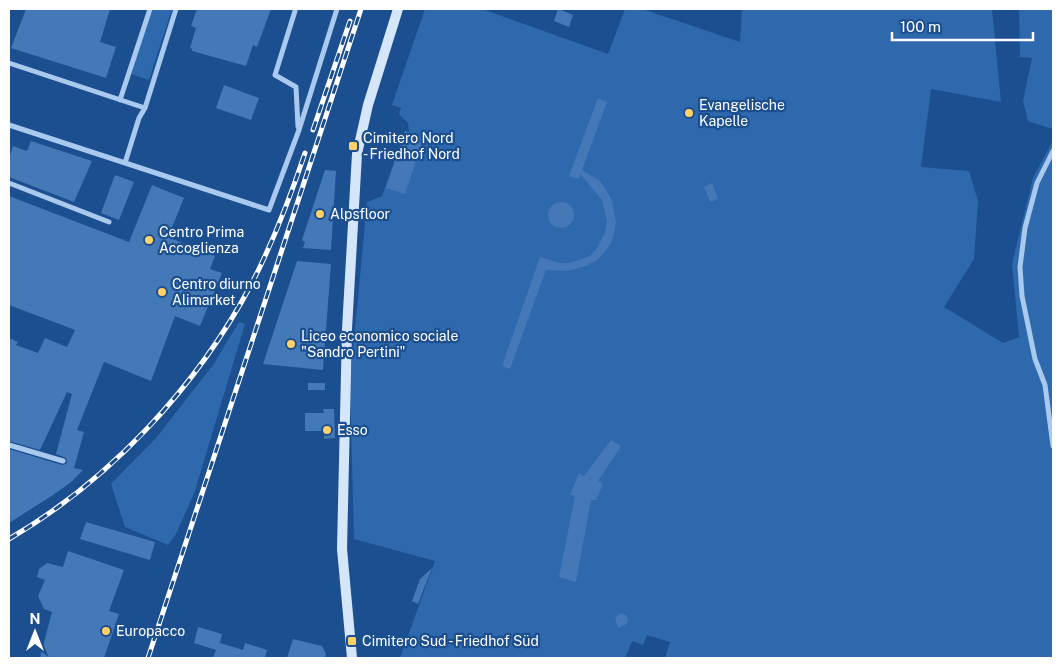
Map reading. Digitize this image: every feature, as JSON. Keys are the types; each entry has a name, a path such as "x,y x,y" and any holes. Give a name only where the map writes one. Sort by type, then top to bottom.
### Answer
{"street":[{"path":"120,100 150,9"},
{"path":"125,163 139,118 146,108 176,9"},
{"path":"295,9 275,75 296,87 298,130"},
{"path":"9,125 269,210 298,130 337,9"},
{"path":"352,658 342,549 346,329 357,154 368,104 398,9"},
{"path":"9,63 146,108"},
{"path":"1053,151 1037,183 1025,228 1020,267 1022,296 1035,359 1045,385 1053,446"},
{"path":"9,183 109,222"},
{"path":"9,445 63,461"}],"shaded area":[{"path":"152,9 172,9 149,80 131,74"},
{"path":"425,9 482,9 608,54 625,9 642,9 740,42 742,9 992,9 1001,102 931,89 921,167 969,171 978,201 974,259 944,307 1003,343 1019,337 1012,264 1033,178 1053,140 1053,658 665,658 670,642 647,635 643,645 632,641 624,658 400,658 435,561 354,539 350,382 367,202 382,196 405,131 409,132 408,123 399,114 401,108 392,105"},
{"path":"1019,9 1053,9 1053,129 1028,121 1023,101 1032,58 1020,57"},
{"path":"239,322 245,324 195,491 176,534 168,545 125,527 111,484 156,438 213,365"}],"building":[{"path":"26,9 110,9 100,42 116,47 106,78 11,48"},
{"path":"197,9 271,9 257,47 253,45 246,66 192,51 190,48 196,28 191,26"},
{"path":"558,9 573,15 569,27 554,21"},
{"path":"224,85 259,98 251,120 216,108"},
{"path":"598,98 607,102 582,170 600,181 612,201 616,223 614,234 610,245 596,261 567,271 546,270 510,369 502,366 540,257 560,263 570,263 590,256 598,247 605,232 607,221 602,200 581,175 578,179 569,176"},
{"path":"405,131 424,138 405,194 386,188"},
{"path":"31,141 92,161 74,202 9,177 9,158 13,146 27,151"},
{"path":"325,170 336,171 331,250 303,248 305,242 302,240"},
{"path":"115,175 134,182 119,220 101,213"},
{"path":"712,183 718,199 710,202 704,187"},
{"path":"152,185 184,198 168,237 215,256 210,269 222,273 200,326 175,316 151,381 104,362 77,430 84,432 74,468 83,470 70,483 9,523 9,449 62,465 66,464 66,458 56,454 72,394 67,392 40,450 9,441 9,338 18,342 16,345 38,353 45,338 67,347 75,330 9,305 9,196 129,242"},
{"path":"561,202 571,205 574,215 571,225 561,228 551,225 548,215 551,205"},
{"path":"297,261 331,264 323,370 263,364"},
{"path":"308,383 325,383 325,390 308,390"},
{"path":"323,409 334,409 335,438 324,439 324,431 305,431 305,413 324,413"},
{"path":"611,440 621,446 598,481 603,484 596,500 591,500 576,582 559,577 575,496 570,495 579,473 584,476"},
{"path":"86,522 155,542 150,560 80,539"},
{"path":"68,551 124,570 109,611 119,614 104,658 40,658 52,612 44,609 38,596 45,580 37,577 39,569 47,563 63,567"},
{"path":"432,568 418,604 412,601 420,579"},
{"path":"622,613 627,616 628,622 618,628 615,618"},
{"path":"198,627 222,634 220,643 243,650 245,643 267,650 265,658 213,658 216,650 194,643"},
{"path":"293,639 322,646 326,654 325,658 287,658"}],"railway":[{"path":"148,658 361,9"},
{"path":"313,130 350,21"},
{"path":"9,539 82,489 116,459 148,428 205,359 230,321 260,267 281,220 305,153"}],"place":[{"name":"Evangelische Kapelle","path":"689,113"},
{"name":"Cimitero Nord - Friedhof Nord","path":"353,146"},
{"name":"Alpsfloor","path":"320,214"},
{"name":"Centro Prima Accoglienza","path":"149,240"},
{"name":"Centro diurno Alimarket","path":"162,292"},
{"name":"Liceo economico sociale \"Sandro Pertini\"","path":"291,344"},
{"name":"Esso","path":"327,430"},
{"name":"Europacco","path":"106,631"},
{"name":"Cimitero Sud - Friedhof Süd","path":"352,641"}]}
